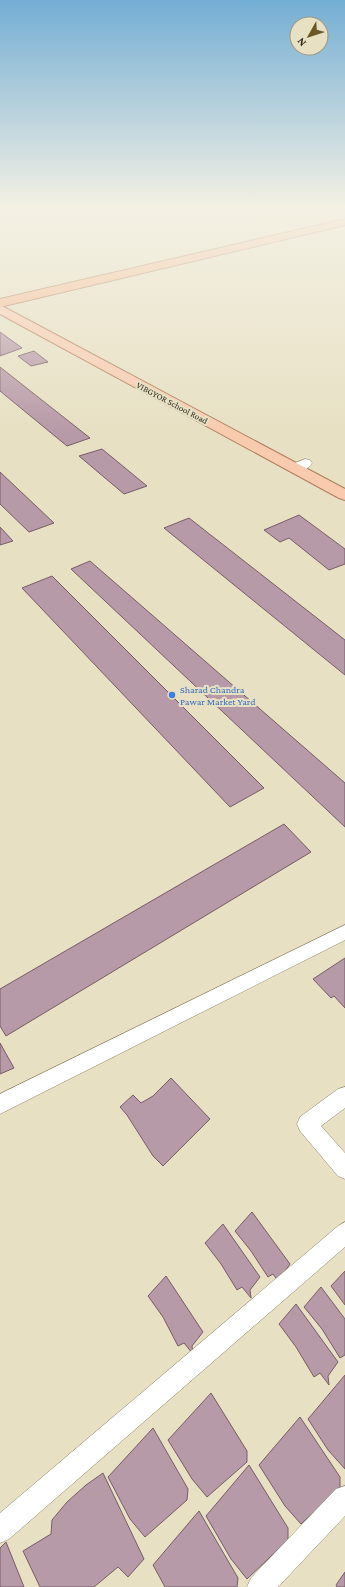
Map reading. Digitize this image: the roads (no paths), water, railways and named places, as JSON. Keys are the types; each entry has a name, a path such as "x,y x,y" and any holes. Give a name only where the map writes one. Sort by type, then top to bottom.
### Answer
{"highway":[{"path":"1,302 79,283"},
{"path":"1,302 82,283"}],"main road":[{"name":"VIBGYOR School Road","path":"1,302 300,466 345,495"},
{"name":"VIBGYOR School Road","path":"300,466 345,484"}],"street":[{"path":"0,1104 345,932"},
{"path":"345,1096 307,1124 345,1169"},
{"path":"0,1530 345,1233"},
{"path":"260,1587 345,1498"}],"place":[{"name":"Sharad Chandra Pawar Market Yard","path":"172,695"}]}
